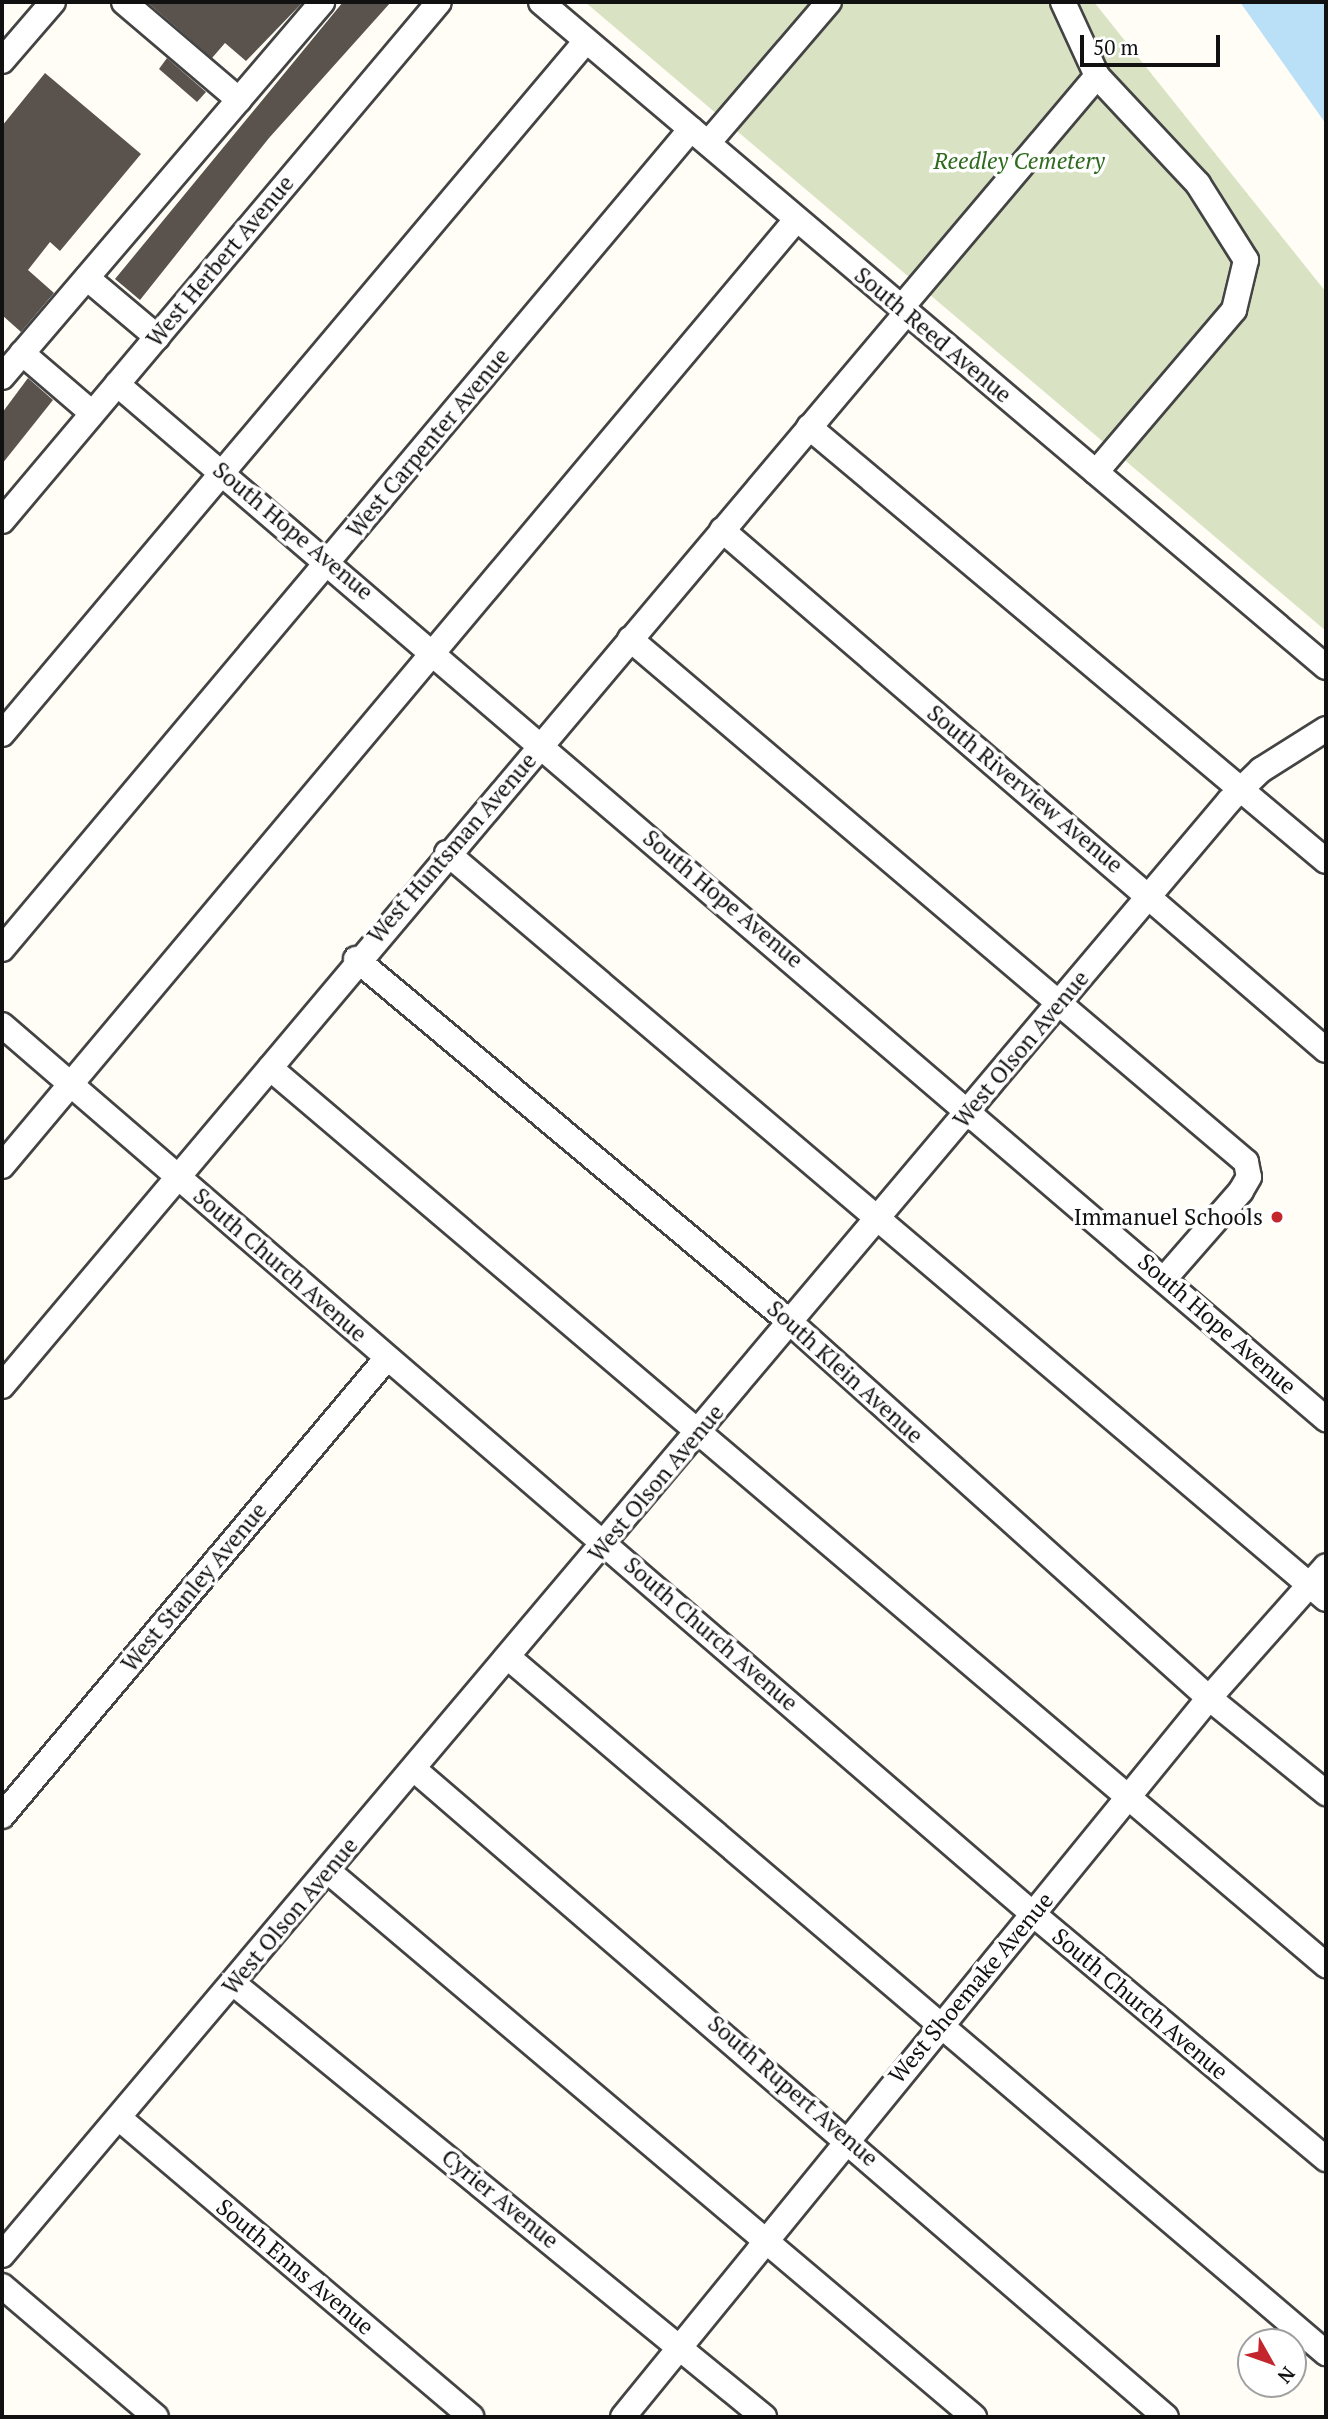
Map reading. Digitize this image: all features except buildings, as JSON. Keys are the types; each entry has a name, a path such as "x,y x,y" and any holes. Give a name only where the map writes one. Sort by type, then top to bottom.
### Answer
{"street":[{"path":"2,60 53,2"},
{"path":"124,2 239,100"},
{"path":"2,377 322,2"},
{"name":"West Herbert Avenue","path":"2,521 439,2"},
{"name":"South Reed Avenue","path":"541,2 1326,667"},
{"name":"West Carpenter Avenue","path":"2,948 329,560 699,136 829,2"},
{"path":"1063,2 1097,76 1198,184 1246,260 1234,310 1096,472"},
{"path":"2,734 586,41"},
{"name":"West Huntsman Avenue","path":"2,1386 270,1068 356,959 542,744 809,427 1097,76"},
{"path":"2,1166 432,649 796,219"},
{"path":"86,278 156,337"},
{"path":"22,353 92,413"},
{"name":"South Hope Avenue","path":"117,384 329,560 970,1109 1326,1419"},
{"path":"809,427 1326,861"},
{"name":"South Riverview Avenue","path":"722,530 1326,1049"},
{"path":"630,639 1061,1002 1246,1162 1249,1177 1241,1191 1165,1278"},
{"name":"West Olson Avenue","path":"2,2255 415,1770 1242,789 1326,729"},
{"path":"447,853 1318,1592"},
{"name":"South Klein Avenue","path":"356,959 791,1323 1209,1698 1326,1793"},
{"name":"South Church Avenue","path":"2,1025 387,1358 606,1543 1033,1914 1326,2158"},
{"path":"270,1068 698,1432 1131,1793 1326,1965"},
{"name":"West Stanley Avenue","path":"2,1816 387,1358"},
{"name":"West Shoemake Avenue","path":"623,2417 682,2346 763,2240 1209,1698 1318,1592 1326,1566"},
{"path":"509,1658 943,2021 1326,2353"},
{"name":"South Rupert Avenue","path":"415,1770 847,2137 1166,2417"},
{"path":"328,1871 974,2417"},
{"name":"Cyrier Avenue","path":"233,1983 682,2346 764,2417"},
{"name":"South Enns Avenue","path":"119,2118 471,2417"},
{"path":"2,2286 156,2417"}],"green space":[{"name":"Reedley Cemetery","path":"585,2 1094,2 1326,292 1326,631"}],"water":[{"path":"1240,2 1326,2 1326,124"}],"place":[{"name":"Immanuel Schools","path":"1277,1217"}]}
